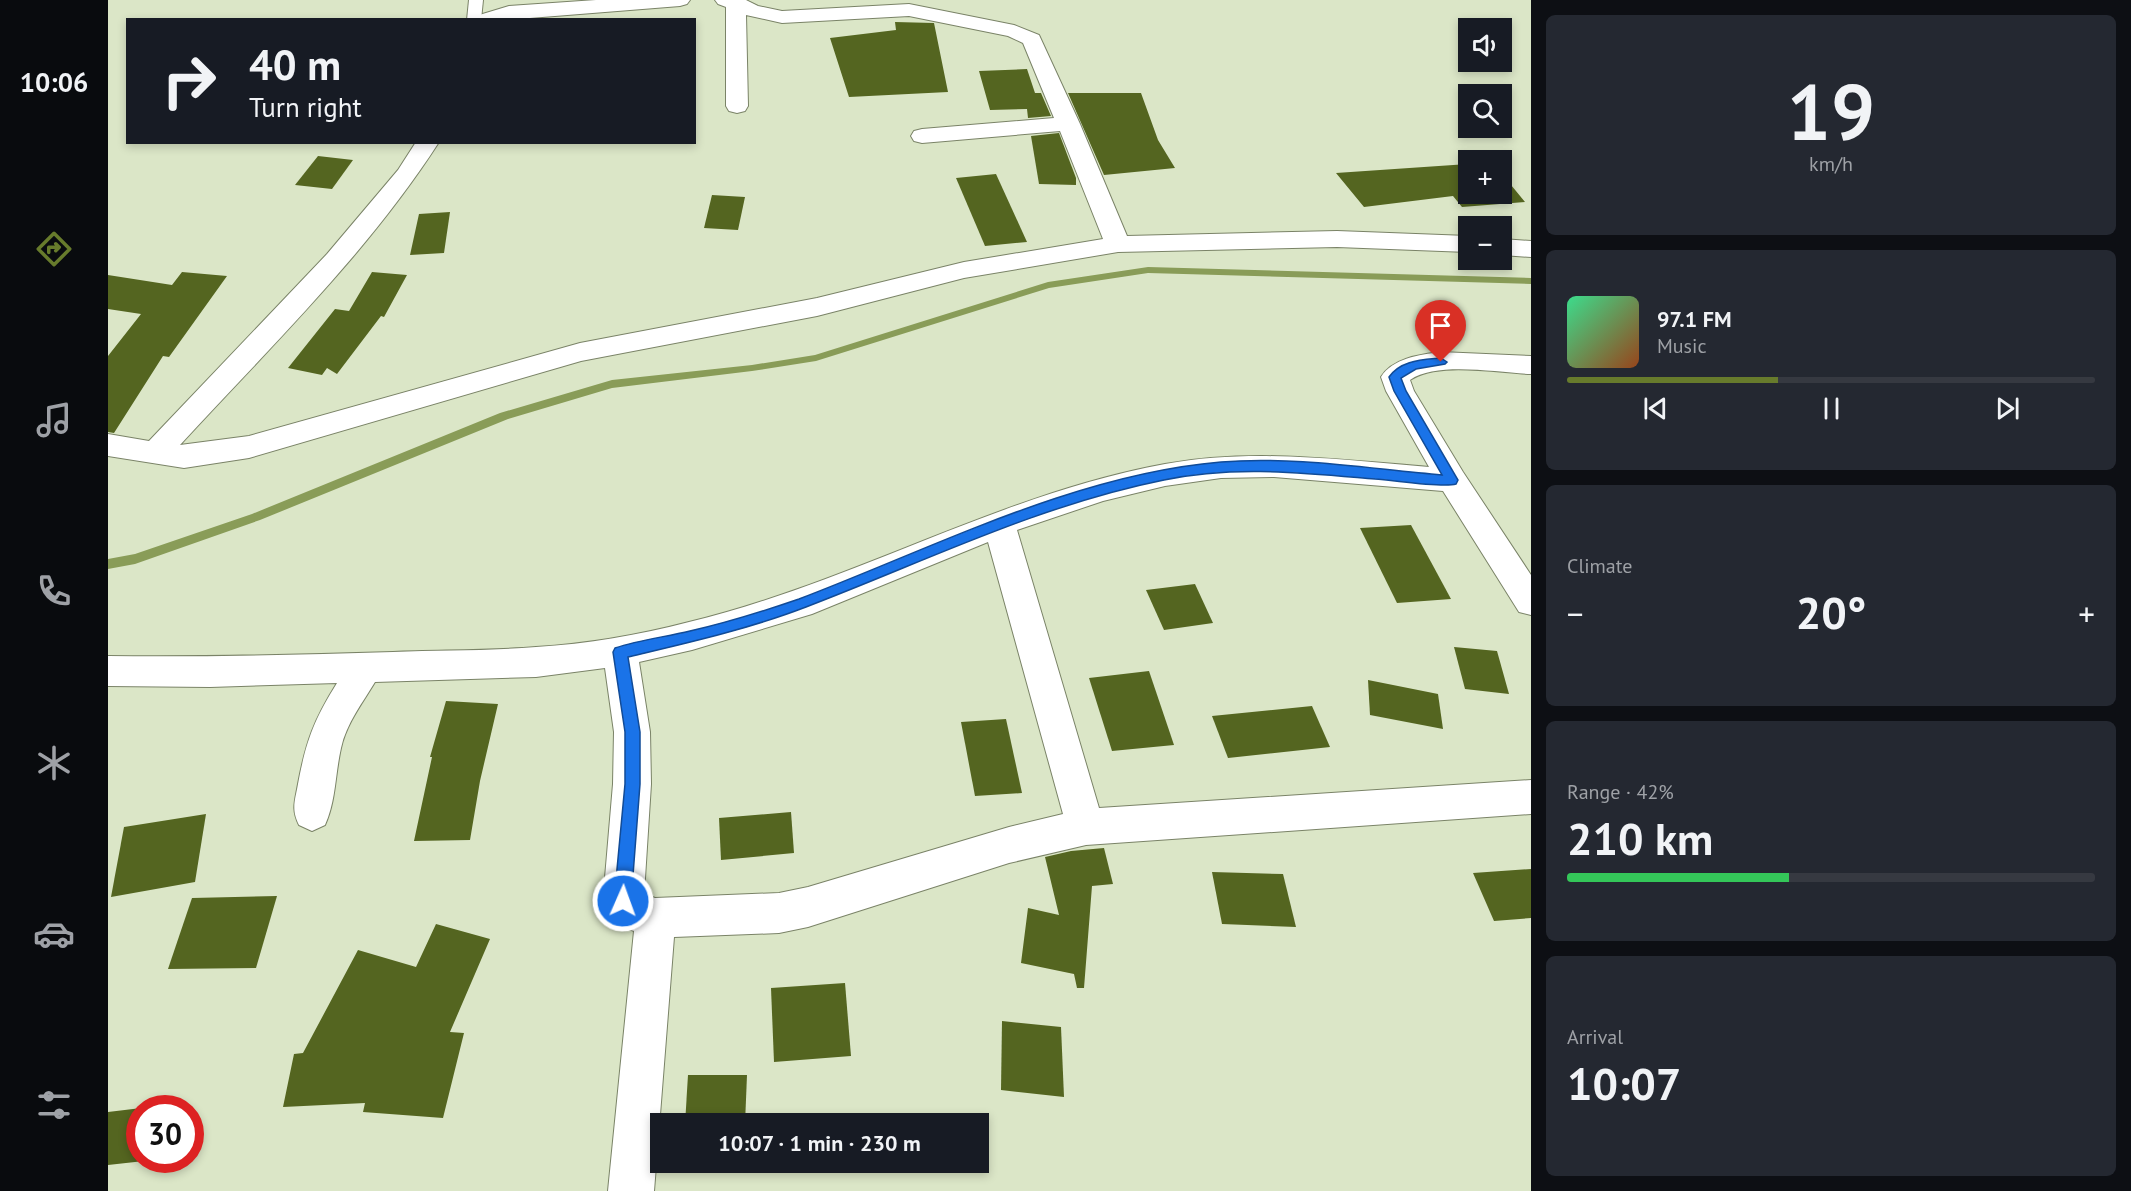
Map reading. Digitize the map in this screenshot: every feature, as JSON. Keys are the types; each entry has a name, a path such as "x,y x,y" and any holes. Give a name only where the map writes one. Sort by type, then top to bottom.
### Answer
{"street":[{"path":"490,18 509,12 680,0"},
{"path":"737,106 732,1 753,11 782,17 909,10 1025,35 1036,44 1118,244"},
{"path":"922,136 1069,124"},
{"path":"154,454 336,260 407,174 427,144"},
{"path":"108,445 184,457 249,447 580,352 816,307 964,270 1118,244 1337,239 1458,244"},
{"path":"1512,247 1531,249"},
{"path":"1531,365 1441,362 1414,365 1400,371 1395,377 1400,391 1452,480 1531,602"},
{"path":"108,671 210,672 536,662 620,652 692,636 800,604 999,524 1100,490 1165,475 1221,467 1274,466 1452,480"},
{"path":"999,524 1086,827"},
{"path":"620,652 632,732 632,784 623,901 631,910 655,918 779,913 808,907 1009,845 1086,827 1531,797"},
{"path":"312,813 323,746 333,721 365,667"},
{"path":"631,1191 655,918"}],"lane":[{"path":"474,18 476,0"}],"building":[{"path":"895,22 934,23 948,92 849,97 830,38 896,30"},
{"path":"1027,69 1035,93 1041,93 1051,116 1028,118 1027,109 990,110 979,71"},
{"path":"1068,93 1141,93 1158,140 1175,168 1104,175"},
{"path":"1059,133 1076,178 1076,185 1039,184 1031,136"},
{"path":"318,156 353,160 332,189 295,185"},
{"path":"1458,165 1458,202 1453,196 1364,207 1336,173"},
{"path":"996,174 1027,242 985,246 956,178"},
{"path":"1512,186 1525,202 1512,203"},
{"path":"712,195 745,197 738,230 704,228"},
{"path":"1460,204 1500,204 1462,207"},
{"path":"450,212 444,253 410,255 419,214"},
{"path":"182,272 227,276 169,357 163,356 114,433 108,432 108,356 141,314 108,309 108,275 172,285"},
{"path":"372,272 407,275 384,317 381,316 337,374 327,368 322,375 288,368 335,309 349,311"},
{"path":"1411,525 1451,599 1397,603 1360,528"},
{"path":"1195,584 1213,623 1164,630 1146,590"},
{"path":"1454,647 1497,651 1509,694 1465,689"},
{"path":"1149,671 1174,745 1112,751 1089,678"},
{"path":"1368,680 1438,694 1443,729 1370,715"},
{"path":"446,701 498,704 480,781 470,840 414,841 432,757 430,757"},
{"path":"1312,706 1330,747 1228,758 1212,716"},
{"path":"1006,719 1022,793 975,796 961,722"},
{"path":"791,812 794,853 721,860 719,818"},
{"path":"206,814 195,882 111,897 124,827"},
{"path":"1104,848 1113,884 1092,886 1084,988 1077,988 1074,974 1021,963 1028,908 1059,915 1045,857 1071,851"},
{"path":"1531,869 1531,918 1494,921 1473,873"},
{"path":"1212,872 1283,874 1296,927 1222,924"},
{"path":"277,896 256,968 168,969 192,898"},
{"path":"436,924 490,939 450,1032 464,1033 443,1118 363,1112 365,1103 283,1107 294,1054 303,1053 358,950 416,967"},
{"path":"845,983 851,1056 774,1062 771,988"},
{"path":"1002,1021 1061,1027 1064,1097 1001,1090"},
{"path":"688,1075 747,1075 745,1113 686,1113"},
{"path":"126,1110 126,1163 108,1165 108,1112"}],"waterway":[{"path":"108,564 135,559 256,517 504,416 612,384 752,368 816,358 1048,285 1148,270 1531,281"}],"route":[{"path":"623,901 632,784 632,732 620,652 692,636 800,604 999,524 1100,490 1165,475 1221,467 1274,466 1452,480 1400,391 1395,377 1400,371 1414,365 1441,362"}]}
